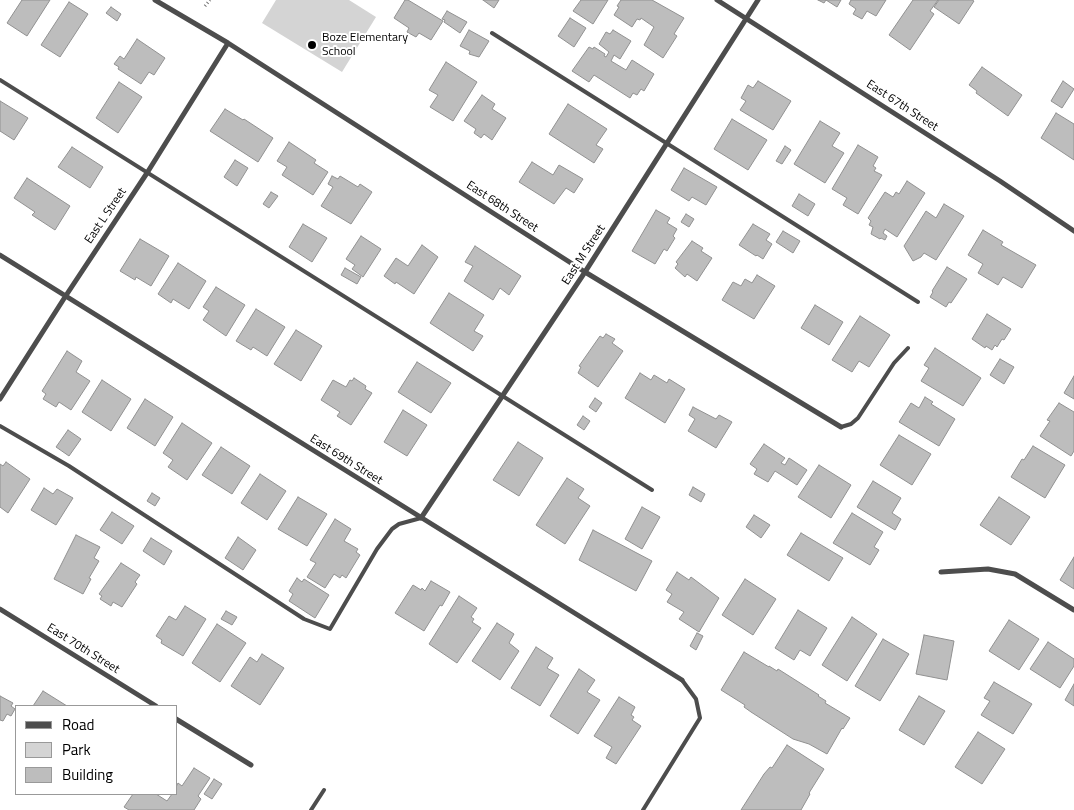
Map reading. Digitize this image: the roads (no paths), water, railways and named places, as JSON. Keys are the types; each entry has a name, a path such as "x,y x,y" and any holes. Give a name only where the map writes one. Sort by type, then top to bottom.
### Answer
{"street":[{"name":"East 68th Street","path":"155,0 228,43 586,272 841,427"},
{"name":"East 67th Street","path":"717,0 1000,181 1074,231"},
{"name":"East M Street","path":"421,518 586,272 758,0"},
{"name":"East L Street","path":"0,399 147,173 228,43"},
{"name":"East 69th Street","path":"0,256 682,680"},
{"path":"941,572 988,569 1015,574 1074,610"},
{"name":"East 70th Street","path":"0,610 154,705"},
{"path":"178,720 251,765"}],"lane":[{"path":"492,33 918,302"},
{"path":"0,80 652,490"},
{"path":"841,427 851,424 858,418 894,363 908,348"},
{"path":"0,426 69,466 304,619 330,629 377,549 392,529 399,524 421,518"},
{"path":"643,810 700,718 696,699 682,680"},
{"path":"312,810 324,790"}],"place":[{"name":"Boze Elementary School","path":"312,45"}]}
